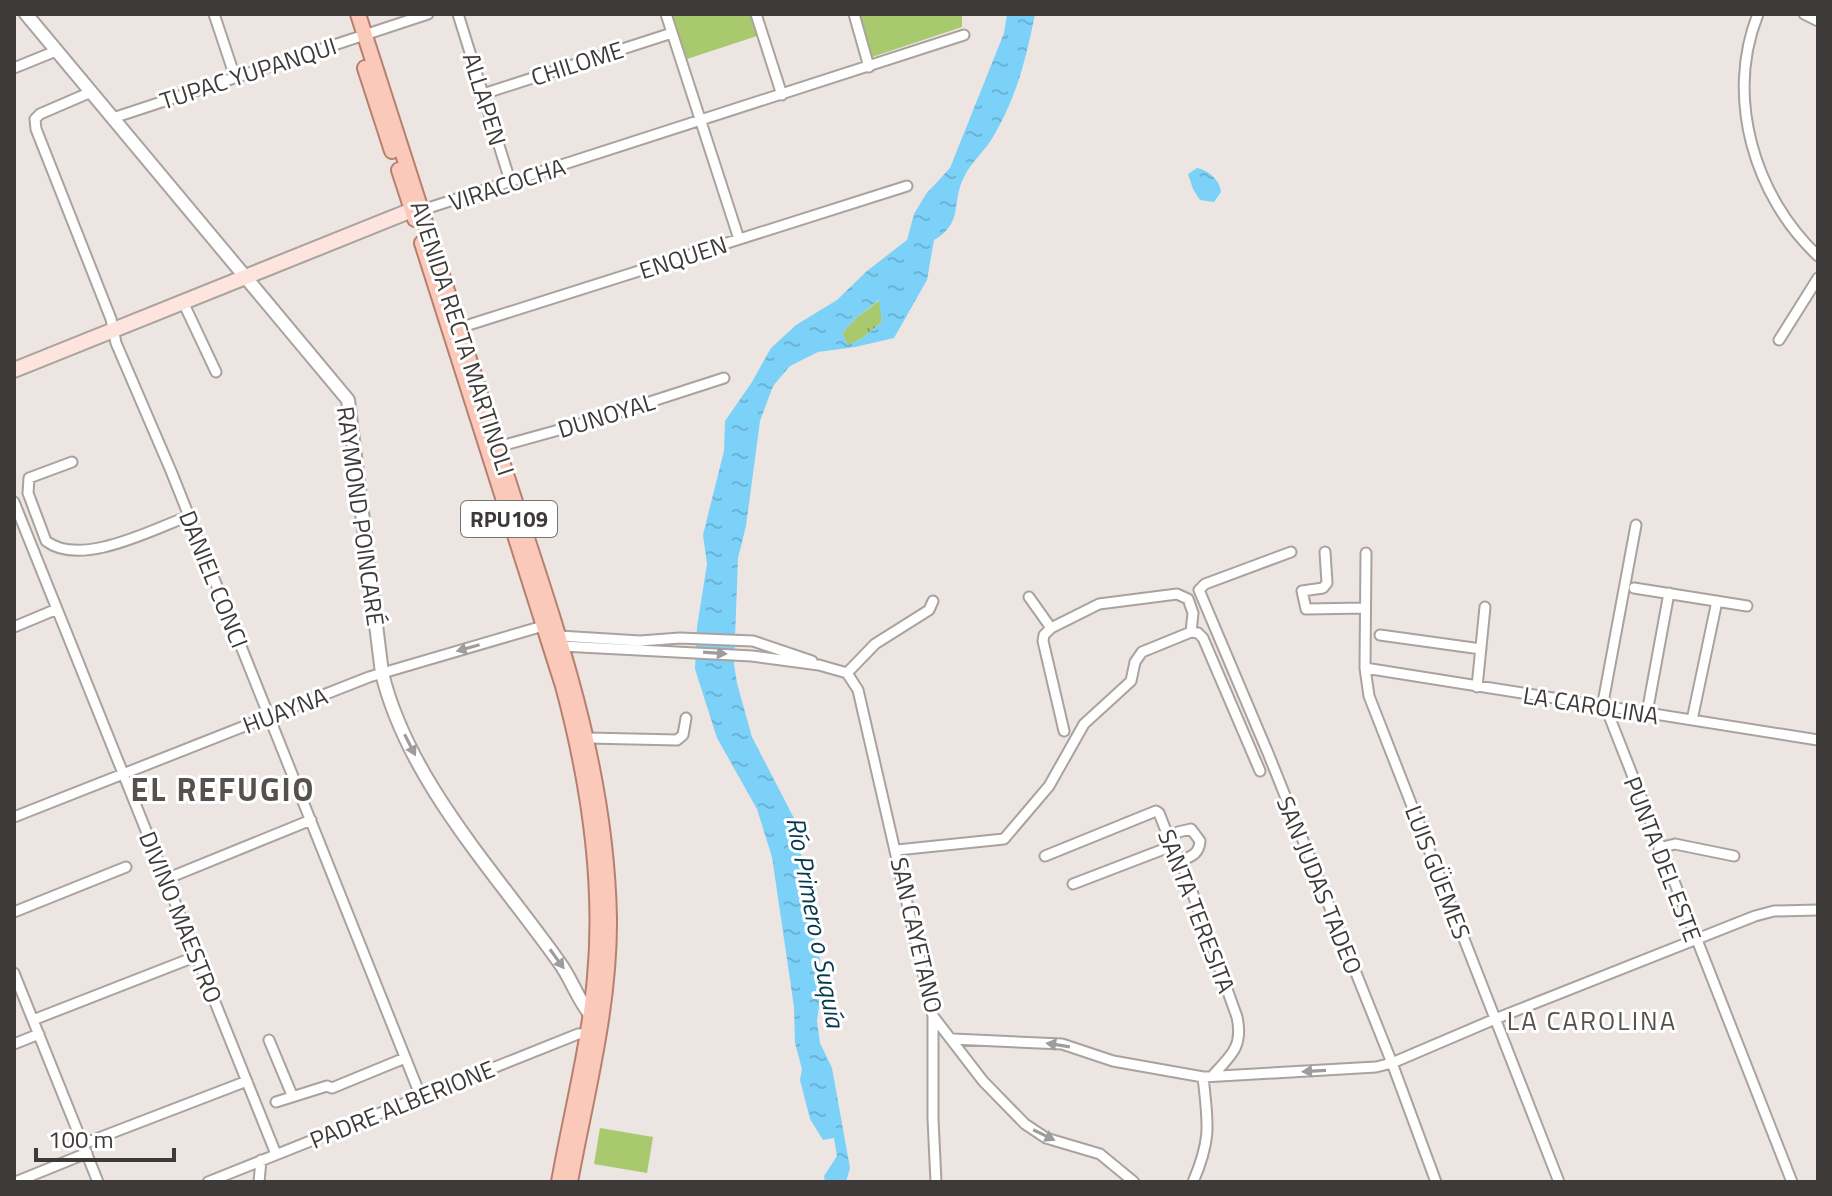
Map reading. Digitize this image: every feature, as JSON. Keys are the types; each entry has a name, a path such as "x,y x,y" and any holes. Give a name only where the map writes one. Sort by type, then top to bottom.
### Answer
{"main road":[{"name":"AVENIDA RECTA MARTINOLI","path":"348,14 360,36 588,738 608,903 608,949 570,1182"},
{"name":"AVENIDA RECTA MARTINOLI","path":"358,14 360,36"},
{"name":"AVENIDA RECTA MARTINOLI","path":"417,211 459,328 527,575 554,640 581,760 596,886 596,1015"},
{"name":"VIRACOCHA","path":"14,370 417,211"},
{"name":"AVENIDA RECTA MARTINOLI","path":"559,1182 593,1034"}],"street":[{"name":"RAYMOND POINCARÉ","path":"26,14 348,400 382,673 393,712 427,778 596,1015"},
{"path":"214,14 235,77"},
{"name":"TUPAC YUPANQUI","path":"113,118 428,14"},
{"name":"ALLAPEN","path":"458,14 511,184"},
{"path":"666,14 739,239"},
{"path":"756,14 782,95"},
{"path":"854,14 869,67"},
{"path":"1758,14 1749,44 1745,75 1751,145 1758,168 1779,209 1818,256"},
{"path":"1804,14 1818,21"},
{"name":"CHILOME","path":"483,94 672,33"},
{"name":"VIRACOCHA","path":"417,211 511,184 964,35"},
{"path":"14,68 56,51"},
{"name":"DANIEL CONCI","path":"91,92 40,114 35,122 114,330 116,343 189,516 421,1097"},
{"name":"ENQUEN","path":"459,328 907,186"},
{"path":"1779,340 1818,278"},
{"path":"183,302 216,372"},
{"name":"DUNOYAL","path":"493,448 591,421 724,378"},
{"path":"72,462 29,478 27,485 46,541 51,545 67,550 97,550 189,516"},
{"name":"DIVINO MAESTRO","path":"14,502 276,1154"},
{"name":"PUNTA DEL ESTE","path":"1636,525 1604,697 1606,708 1792,1182"},
{"name":"SAN JUDAS TADEO","path":"1291,552 1205,584 1199,590 1268,753 1392,1063 1436,1182"},
{"path":"1325,552 1327,583 1323,588 1302,591 1306,609 1365,608"},
{"name":"LUIS GÜEMES","path":"1366,553 1365,668 1369,696 1559,1182"},
{"path":"1634,588 1747,606"},
{"path":"1647,713 1669,593"},
{"path":"1064,731 1043,641 1051,628 1099,604 1177,594 1185,596 1190,603 1191,632"},
{"path":"1029,597 1051,628"},
{"path":"554,640 680,638 753,641 847,673 875,644 929,610 933,601"},
{"path":"1692,720 1717,601"},
{"path":"1477,687 1485,607"},
{"path":"14,627 57,609"},
{"path":"897,850 1004,839 1049,786 1084,724 1131,681 1138,657 1191,632 1203,638 1260,771"},
{"path":"1380,635 1481,649"},
{"path":"554,640 770,657 819,665"},
{"name":"HUAYNA","path":"14,817 382,673 554,640"},
{"path":"770,657 772,646"},
{"name":"LA CAROLINA","path":"1365,668 1818,740"},
{"name":"SAN CAYETANO","path":"847,673 858,690 933,1016 983,1081 1025,1124 1046,1138 1100,1154 1134,1182"},
{"path":"588,738 677,740 683,735 686,718"},
{"name":"SANTA TERESITA","path":"1045,856 1156,811 1181,861 1240,1030 1236,1048 1214,1074"},
{"path":"166,879 311,820"},
{"path":"1073,884 1170,842 1178,832 1191,829 1200,841 1199,850 1181,861"},
{"path":"1659,848 1675,844 1734,856"},
{"path":"14,912 126,867"},
{"path":"953,1039 1062,1044 1113,1061 1203,1077 1348,1069 1392,1063 1695,939 1774,911 1818,910"},
{"path":"33,1020 197,956"},
{"path":"14,973 98,1182"},
{"path":"933,1016 936,1182"},
{"path":"14,1044 39,1034"},
{"name":"PADRE ALBERIONE","path":"208,1182 421,1097 593,1034"},
{"path":"269,1040 292,1095"},
{"path":"276,1102 327,1086 332,1088 405,1058"},
{"path":"1193,1182 1204,1158 1208,1136 1203,1077"},
{"path":"16,1180 247,1081"},
{"path":"259,1182 261,1160"}],"green space":[{"path":"672,14 753,14 760,35 687,59"},
{"path":"859,14 962,14 962,27 872,57"},
{"path":"880,300 882,322 848,346 842,333"},
{"path":"600,1128 653,1137 647,1173 594,1164"}],"water":[{"path":"1007,14 1035,14 1024,62 1008,107 993,137 964,177 950,226 934,240 927,280 894,338 818,352 790,366 773,386 760,421 746,526 738,558 734,664 737,683 752,737 798,826 806,905 820,959 818,974 821,990 817,1021 820,1043 832,1068 850,1168 846,1182 825,1182 824,1176 837,1156 834,1138 823,1140 810,1119 800,1080 802,1069 795,1043 794,1007 772,857 757,809 717,738 695,669 697,627 707,564 703,535 724,451 725,421 771,348 796,325 837,300 867,271 907,240 914,214 926,194 950,168 1004,33","holes":["879,300 882,322 848,345 842,333"]},
{"path":"1197,168 1209,173 1218,183 1221,192 1214,202 1200,200 1193,189 1188,174"}],"district":[{"name":"EL REFUGIO","path":"223,789"},
{"name":"LA CAROLINA","path":"1592,1020"}],"water label":[{"name":"Río Primero o Suquía","path":"816,922"}]}
